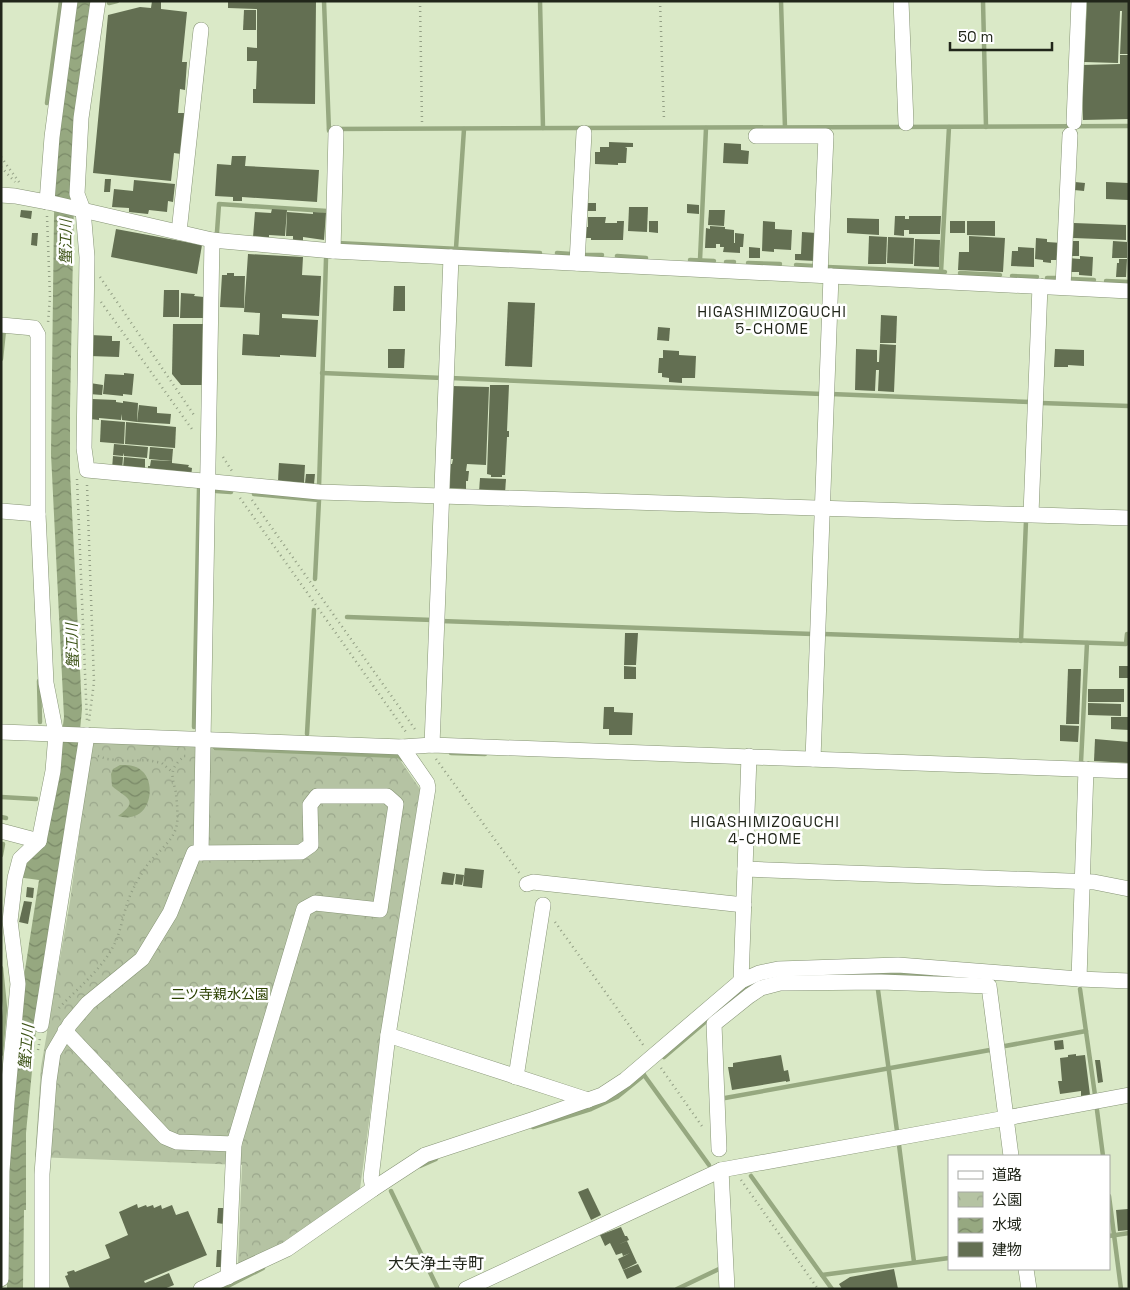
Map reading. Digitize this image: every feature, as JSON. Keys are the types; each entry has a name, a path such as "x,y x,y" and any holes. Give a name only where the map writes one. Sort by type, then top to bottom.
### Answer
{"street":[{"path":"44,202 70,1"},
{"path":"98,1 81,118 77,194 87,257 82,471 319,492 1129,518"},
{"path":"902,1 906,123"},
{"path":"1062,287 1079,1"},
{"path":"180,232 201,30"},
{"path":"577,263 584,133"},
{"path":"333,251 336,134"},
{"path":"756,136 826,136 823,508 813,759"},
{"path":"1,184 8,196 80,209 212,240 333,251 1129,291"},
{"path":"200,853 212,240"},
{"path":"373,1189 371,1178 388,1035 428,788 419,745 442,496 451,257"},
{"path":"1031,514 1040,286"},
{"path":"1,326 34,328 38,335 38,514 46,683 56,734 53,772 39,841 20,859 15,878 10,922 18,984 2,1171 1,1279"},
{"path":"1,511 38,514"},
{"path":"1,732 56,734 86,742 203,739 1129,770"},
{"path":"41,1025 86,742"},
{"path":"741,981 749,756"},
{"path":"1079,979 1086,769"},
{"path":"42,1289 42,1174 49,1081 53,1053 70,1024 88,1003 142,959 170,913 194,853 301,852 311,844 310,805 317,796 387,796 396,804 380,910 315,903 304,909 234,1144 228,1277"},
{"path":"1,831 39,841"},
{"path":"745,870 1094,882 1129,888"},
{"path":"527,884 533,882 744,905"},
{"path":"516,1077 543,905"},
{"path":"202,1289 287,1249 425,1155 602,1095 624,1080 741,981 759,973 778,969 898,966 1129,981"},
{"path":"719,1149 714,1024 761,988 780,983 881,982 989,986 1011,1155"},
{"path":"66,1031 165,1136 177,1142 234,1144"},
{"path":"388,1035 588,1100"},
{"path":"466,1289 727,1169 1129,1095"},
{"path":"727,1169 727,1289"},
{"path":"1026,1270 1029,1289"}],"path":[{"path":"420,1 422,123"},
{"path":"660,1 664,120"},
{"path":"1,157 44,202"},
{"path":"87,282 208,452"},
{"path":"82,471 94,682 86,742"},
{"path":"82,471 86,742"},
{"path":"231,484 419,745 527,884"},
{"path":"41,1025 104,961 114,944 123,921 128,899 148,864 169,840 177,824 176,793 172,772 162,763 147,760 126,761 107,759 86,742"},
{"path":"172,772 184,756 203,756"},
{"path":"543,905 719,1149"},
{"path":"727,1169 818,1289"}],"green space":[{"name":"二ツ寺親水公園","path":"96,740 213,747 213,750 398,757 420,789 381,1032 360,1189 283,1242 238,1265 242,1165 35,1157 41,1067 70,901 92,744"}],"water":[{"name":"蟹江川","path":"75,1 93,1 74,201 70,409 70,472 82,709 79,741 40,988 26,1133 23,1289 7,1289 8,1172 22,989 39,880 17,877 20,865 45,842 64,717 51,454 54,216 57,129"},
{"path":"120,765 129,765 142,771 146,775 150,787 146,807 142,812 132,817 118,816 125,811 130,803 126,797 112,786 111,774 113,769"}],"building":[{"path":"152,1 161,1 161,9 187,12 182,62 187,62 185,90 180,89 178,113 185,113 181,154 174,153 171,181 93,173 108,15 140,7 151,8"},
{"path":"228,1 316,1 315,104 253,103 253,89 256,89 257,61 247,61 247,47 257,48 257,9 228,8"},
{"path":"1087,1 1129,1 1129,54 1120,54 1122,11 1120,11 1118,63 1084,62"},
{"path":"244,10 256,10 256,30 243,30"},
{"path":"1120,55 1129,55 1129,119 1083,120 1082,65 1120,64"},
{"path":"609,142 633,143 633,147 625,147 627,148 626,163 618,163 618,165 595,164 595,152 600,152 600,147 609,147"},
{"path":"724,143 741,144 741,150 749,151 748,164 723,163"},
{"path":"232,156 246,156 245,166 319,170 317,202 242,197 242,201 233,201 233,197 215,196 217,164 231,165"},
{"path":"105,179 111,179 110,192 104,192"},
{"path":"134,180 175,184 173,202 168,201 167,212 149,210 148,214 129,212 129,208 112,207 114,189 133,191"},
{"path":"1075,182 1085,183 1084,191 1074,190"},
{"path":"1106,182 1128,183 1128,200 1106,199"},
{"path":"585,203 596,203 596,211 585,211"},
{"path":"687,204 699,205 699,214 687,213"},
{"path":"629,207 648,207 647,232 628,231"},
{"path":"272,209 287,210 285,236 253,237 255,212 271,213"},
{"path":"21,210 32,211 31,219 20,217"},
{"path":"709,210 725,210 724,226 708,225"},
{"path":"287,212 326,213 324,240 303,237 303,241 293,241 293,236 286,236"},
{"path":"895,216 905,216 905,219 909,219 909,216 941,216 940,234 909,234 909,230 904,230 904,236 894,235"},
{"path":"588,217 606,217 605,223 624,221 623,240 591,240 591,238 585,238 585,227 588,227"},
{"path":"847,218 879,219 879,235 847,233"},
{"path":"649,221 658,221 658,233 649,232"},
{"path":"763,221 775,222 775,229 792,230 791,250 774,249 774,252 762,251"},
{"path":"950,221 965,221 965,233 950,233"},
{"path":"967,221 995,221 995,236 967,235"},
{"path":"1074,223 1126,225 1126,240 1073,238"},
{"path":"710,226 734,230 734,243 735,233 744,234 743,247 740,247 740,253 723,252 724,247 720,247 720,244 716,244 716,248 705,248 706,228 710,229"},
{"path":"116,229 202,245 197,274 111,257"},
{"path":"802,232 817,233 816,261 795,260 795,254 801,254"},
{"path":"32,233 38,233 37,246 31,245"},
{"path":"869,236 887,237 886,264 868,264"},
{"path":"969,236 1005,238 1003,272 958,270 959,252 969,252"},
{"path":"888,237 914,238 913,264 887,263"},
{"path":"1036,238 1047,239 1047,242 1062,243 1061,260 1051,260 1051,263 1035,259"},
{"path":"915,239 940,240 939,267 914,266"},
{"path":"1069,241 1079,241 1079,256 1069,256"},
{"path":"1113,241 1127,242 1127,258 1112,258"},
{"path":"749,247 760,248 760,258 749,258"},
{"path":"1018,247 1034,248 1034,267 1011,266 1012,251 1018,251"},
{"path":"248,254 303,257 302,275 321,276 319,316 282,314 282,318 318,320 316,357 242,355 243,334 259,335 260,313 244,312"},
{"path":"1080,256 1093,257 1092,276 1079,275 1079,272 1068,272 1068,258 1080,259"},
{"path":"1119,259 1127,259 1126,277 1116,277"},
{"path":"227,273 234,273 234,276 245,276 244,308 220,307 222,275 227,275"},
{"path":"394,286 405,286 405,311 393,311"},
{"path":"164,290 179,290 179,317 163,317"},
{"path":"181,293 204,297 204,318 180,318"},
{"path":"508,302 535,303 532,367 505,366"},
{"path":"881,315 897,316 896,343 880,343"},
{"path":"173,324 203,324 202,385 181,385 172,374"},
{"path":"658,327 670,328 669,341 657,340"},
{"path":"90,335 112,336 112,341 120,341 119,357 89,356"},
{"path":"880,344 896,345 894,392 878,391 879,370 876,370 875,391 855,390 856,349 877,350 877,362 879,362"},
{"path":"388,349 405,349 404,368 388,368"},
{"path":"1055,349 1084,350 1084,366 1068,365 1068,367 1054,367"},
{"path":"663,350 679,351 679,355 696,356 695,378 682,378 682,383 669,382 669,378 662,377 662,373 658,373 659,358 663,358"},
{"path":"124,373 134,374 132,395 103,394 105,374 124,375"},
{"path":"90,383 103,385 102,395 89,394"},
{"path":"490,385 509,385 507,431 509,431 509,437 507,437 505,475 502,475 502,477 491,477 491,475 487,474"},
{"path":"452,386 489,387 486,465 467,464 466,471 469,471 466,489 449,488 450,464 452,464 453,459 449,459"},
{"path":"92,399 138,403 137,422 122,420 122,414 121,420 90,419"},
{"path":"139,405 157,407 157,413 171,414 170,424 137,422"},
{"path":"101,420 125,422 124,444 100,442"},
{"path":"126,422 176,427 175,448 125,444"},
{"path":"114,444 148,447 147,458 124,456 124,453 123,456 113,455"},
{"path":"150,447 173,449 172,461 149,459"},
{"path":"113,456 123,457 122,470 112,469"},
{"path":"124,457 145,459 145,470 123,468"},
{"path":"151,460 172,461 172,463 189,465 188,467 192,468 191,477 148,472"},
{"path":"279,463 305,465 304,483 278,481"},
{"path":"306,474 315,474 314,484 305,483"},
{"path":"480,478 506,479 505,493 479,492"},
{"path":"625,633 638,633 636,665 624,665"},
{"path":"624,666 636,667 636,679 624,679"},
{"path":"1119,666 1129,666 1129,678 1119,678"},
{"path":"1068,669 1081,669 1079,724 1066,724"},
{"path":"1088,689 1124,689 1124,702 1088,702"},
{"path":"1088,703 1121,704 1121,716 1088,715"},
{"path":"604,707 614,707 614,712 633,713 632,735 609,735 609,729 603,729"},
{"path":"1111,717 1129,717 1129,730 1111,729"},
{"path":"1060,725 1079,726 1078,742 1060,741"},
{"path":"1095,739 1129,742 1129,763 1094,761"},
{"path":"465,868 484,870 482,888 463,886"},
{"path":"443,872 455,874 453,885 441,884"},
{"path":"456,874 464,875 462,885 455,884"},
{"path":"27,887 34,888 33,898 26,897"},
{"path":"24,901 32,902 28,924 19,922"},
{"path":"1063,1040 1064,1049 1055,1050 1054,1041"},
{"path":"1076,1054 1076,1056 1085,1055 1090,1095 1081,1096 1081,1091 1060,1094 1058,1081 1062,1081 1060,1058"},
{"path":"781,1055 784,1071 788,1070 790,1081 732,1090 728,1067 733,1067 733,1063"},
{"path":"1095,1060 1100,1060 1103,1082 1098,1083"},
{"path":"588,1188 601,1215 591,1220 578,1192"},
{"path":"137,1204 138,1208 153,1205 154,1208 161,1205 162,1209 172,1205 176,1215 188,1211 207,1255 144,1281 145,1283 169,1273 174,1285 164,1289 70,1289 65,1276 68,1275 67,1272 74,1270 75,1272 110,1258 105,1245 128,1235 119,1212"},
{"path":"218,1208 224,1208 224,1224 217,1223"},
{"path":"1128,1209 1129,1230 1118,1231 1116,1210"},
{"path":"621,1227 629,1240 617,1245 627,1241 637,1263 623,1270 618,1259 630,1253 623,1256 622,1253 616,1255 610,1243 605,1246 600,1235"},
{"path":"217,1250 224,1250 223,1267 216,1267"},
{"path":"638,1264 642,1272 627,1279 623,1270"},
{"path":"894,1269 898,1289 842,1289 839,1284 850,1277"}],"waterway":[{"path":"47,103 61,1"},
{"path":"109,3 117,1"},
{"path":"324,1 329,131"},
{"path":"540,1 543,128"},
{"path":"781,1 785,128"},
{"path":"983,1 986,127"},
{"path":"329,129 1129,126"},
{"path":"941,272 949,127"},
{"path":"700,260 706,128"},
{"path":"456,248 464,129"},
{"path":"217,232 219,204 327,211"},
{"path":"337,243 540,253"},
{"path":"557,253 571,254"},
{"path":"585,255 602,255"},
{"path":"617,256 646,258"},
{"path":"319,487 326,259"},
{"path":"690,260 714,261"},
{"path":"726,262 734,262"},
{"path":"748,263 780,264"},
{"path":"796,265 813,266"},
{"path":"827,267 945,272"},
{"path":"960,273 1000,275"},
{"path":"1012,276 1037,277"},
{"path":"1047,278 1058,278"},
{"path":"1071,279 1094,280"},
{"path":"1106,281 1129,282"},
{"path":"1,359 4,330"},
{"path":"322,373 443,378"},
{"path":"450,378 822,394"},
{"path":"831,394 1030,402"},
{"path":"1041,403 1129,406"},
{"path":"194,727 199,489"},
{"path":"216,491 231,492"},
{"path":"254,494 319,500 315,579"},
{"path":"1021,641 1026,521"},
{"path":"307,734 314,610"},
{"path":"347,617 433,620"},
{"path":"441,621 813,634"},
{"path":"823,634 1126,644 1127,634 1129,634"},
{"path":"1081,762 1087,643"},
{"path":"39,681 40,722"},
{"path":"215,748 399,756 402,759"},
{"path":"451,753 485,754"},
{"path":"1,797 36,799"},
{"path":"1,817 6,818"},
{"path":"1,844 3,844 1,855"},
{"path":"1,968 5,1008 1,1054"},
{"path":"847,974 931,975"},
{"path":"718,1011 753,983"},
{"path":"1080,989 1095,1095"},
{"path":"878,990 897,1131"},
{"path":"664,1057 705,1022"},
{"path":"1005,1046 1086,1031"},
{"path":"725,1098 990,1050"},
{"path":"644,1075 709,1165"},
{"path":"533,1127 591,1109 617,1097 644,1075"},
{"path":"1097,1110 1103,1155"},
{"path":"899,1145 914,1262"},
{"path":"420,1166 436,1159"},
{"path":"751,1176 832,1289"},
{"path":"391,1191 438,1289"},
{"path":"1110,1204 1121,1289"},
{"path":"1110,1236 1129,1233"},
{"path":"822,1275 948,1258"},
{"path":"222,1289 263,1268"},
{"path":"677,1289 719,1269"}],"district":[{"name":"HIGASHIMIZOGUCHI 5-CHOME","path":"772,320"},
{"name":"HIGASHIMIZOGUCHI 4-CHOME","path":"765,830"},
{"name":"大矢浄土寺町","path":"436,1263"}]}
